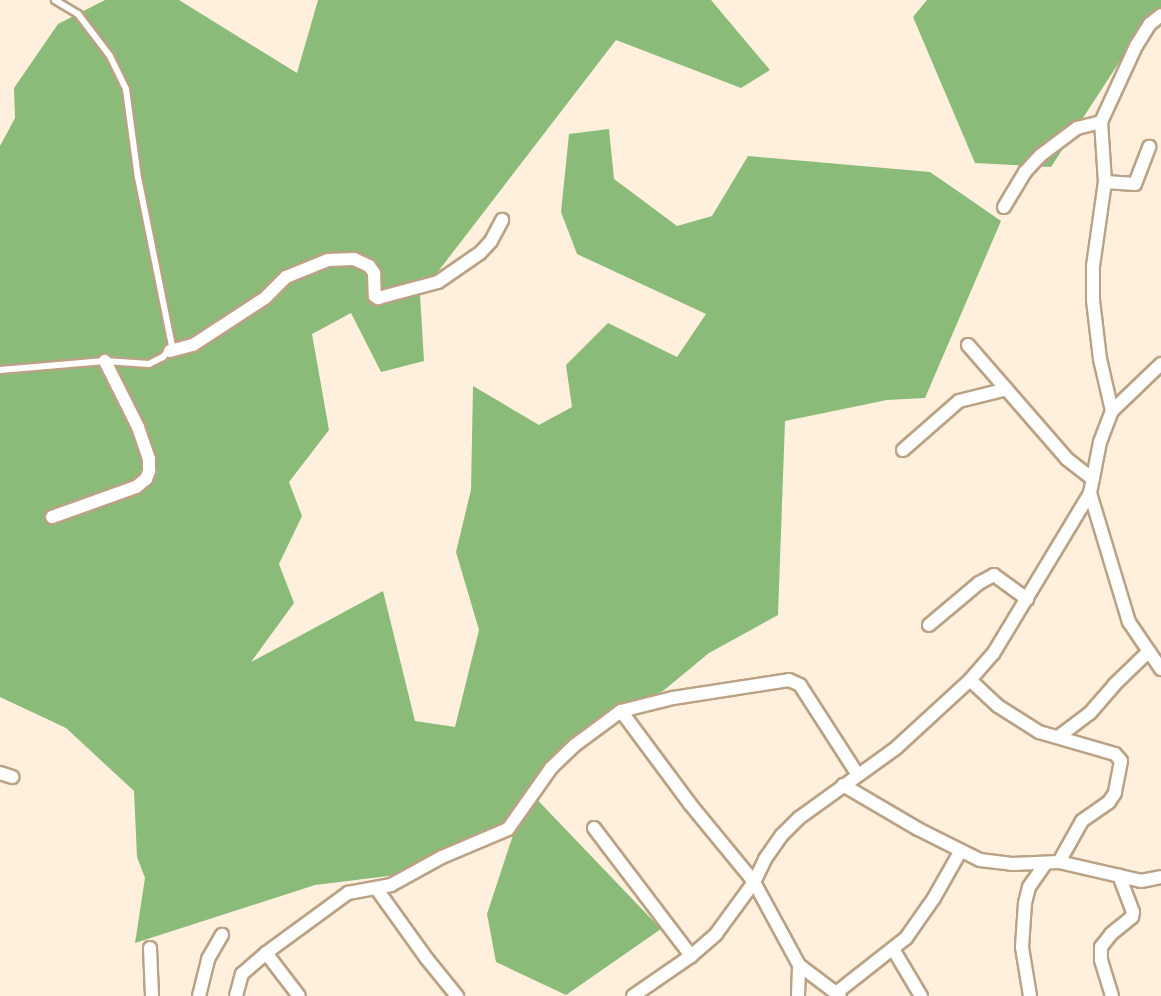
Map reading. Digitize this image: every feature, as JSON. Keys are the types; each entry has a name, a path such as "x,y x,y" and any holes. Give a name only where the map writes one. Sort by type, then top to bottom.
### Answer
{"street":[{"path":"1112,411 1100,359 1093,300 1093,266 1105,182 1101,122 1136,46 1150,24 1161,15"},
{"path":"1004,207 1025,172 1041,155 1077,128 1101,122"},
{"path":"1105,182 1135,184 1149,147"},
{"path":"170,351 193,345 266,298 286,277 328,260 354,260 369,266 374,273 375,296 378,298 438,282 470,262 491,242 502,220"},
{"path":"968,345 1067,459 1093,479"},
{"path":"52,517 136,487 146,479 149,459 138,427 105,361"},
{"path":"633,996 691,956 716,934 754,882 765,860 782,835 816,803 896,748 970,680 993,654 1090,493 1100,442 1112,411 1161,364"},
{"path":"903,450 959,401 1007,389"},
{"path":"1090,493 1129,622 1147,652 1161,669"},
{"path":"929,625 990,576 997,576 1027,599"},
{"path":"1058,737 1090,713 1147,652"},
{"path":"236,996 242,974 266,953 348,893 391,885 442,857 508,829 551,768 575,745 621,711 673,698 789,680 800,685 858,775"},
{"path":"970,680 1010,714 1039,732 1115,754 1121,761 1115,793 1109,802 1082,821 1059,862"},
{"path":"621,711 690,804 754,882 799,965 838,994 893,949 917,922 960,852"},
{"path":"843,785 960,852 997,863 1059,862 1142,881 1161,877"},
{"path":"594,828 691,956"},
{"path":"1030,996 1022,947 1025,903 1029,887 1046,863"},
{"path":"1112,996 1101,960 1101,947 1111,934 1132,917 1133,912 1119,876"},
{"path":"376,888 427,959 457,996"},
{"path":"199,996 208,959 222,935"},
{"path":"150,948 152,996"},
{"path":"893,949 921,996"},
{"path":"266,953 299,996"},
{"path":"798,996 799,965"}],"lane":[{"path":"0,370 105,361 149,364 170,351 172,341 138,178 126,89 110,56 78,14 55,0"}],"green space":[{"path":"105,0 179,0 297,73 318,0 711,0 770,70 741,88 616,40 420,295 424,361 381,372 351,313 312,334 329,430 289,482 302,516 279,564 294,603 251,662 383,591 415,721 455,727 479,630 456,552 471,490 473,386 539,425 572,407 566,365 608,323 677,357 706,314 577,254 561,212 569,134 609,129 614,179 677,226 712,216 748,156 930,172 1001,221 925,398 887,400 785,421 778,615 709,653 663,691 614,711 547,760 527,789 661,929 566,995 496,962 487,914 513,835 440,864 388,876 315,885 135,943 145,878 137,857 134,791 66,728 0,697 0,146 15,118 14,88 58,24"},
{"path":"927,0 1161,0 1161,11 1148,18 1051,167 975,163 913,17"}]}
